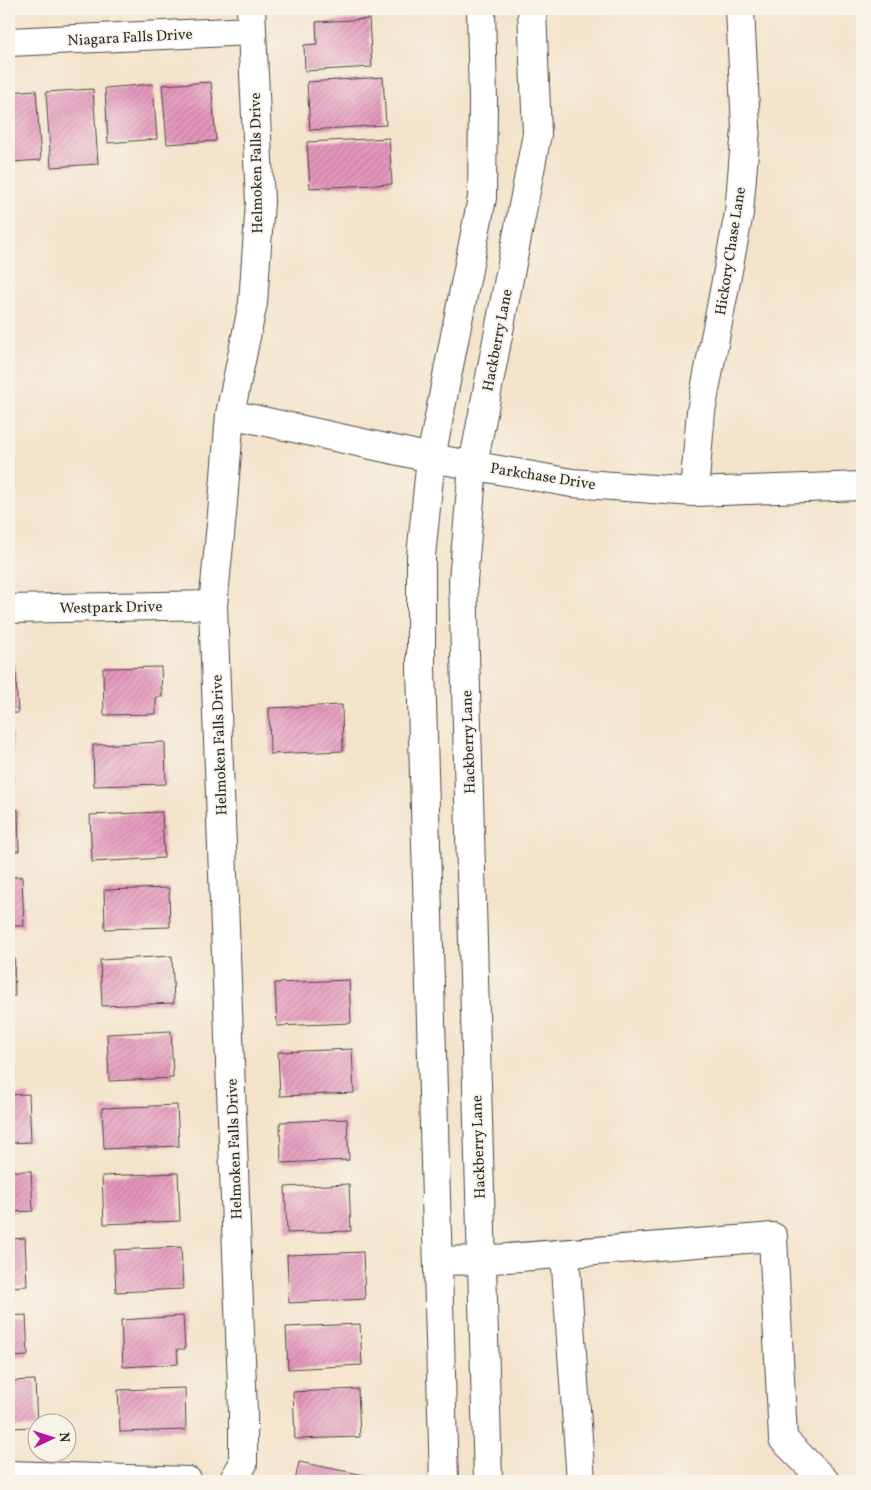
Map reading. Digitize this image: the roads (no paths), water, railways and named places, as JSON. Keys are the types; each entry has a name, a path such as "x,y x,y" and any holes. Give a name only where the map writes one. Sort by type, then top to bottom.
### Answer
{"street":[{"path":"444,1481 421,667 422,556 431,458 482,198 483,101 481,9"},
{"name":"Hackberry Lane","path":"488,1481 463,581 473,466 537,134 532,9"},
{"name":"Hickory Chase Lane","path":"694,492 701,411 739,213 746,128 740,9"},
{"name":"Niagara Falls Drive","path":"9,42 252,20"},
{"name":"Helmoken Falls Drive","path":"234,1481 243,1464 243,1413 213,605 230,414 253,303 260,202 252,20"},
{"name":"Parkchase Drive","path":"230,414 431,458 572,483 694,492 862,486"},
{"name":"Westpark Drive","path":"9,609 213,605"},
{"path":"438,1261 482,1260 773,1237 783,1439 825,1481"},
{"path":"565,1254 581,1481"},
{"path":"9,1475 188,1481"}]}
